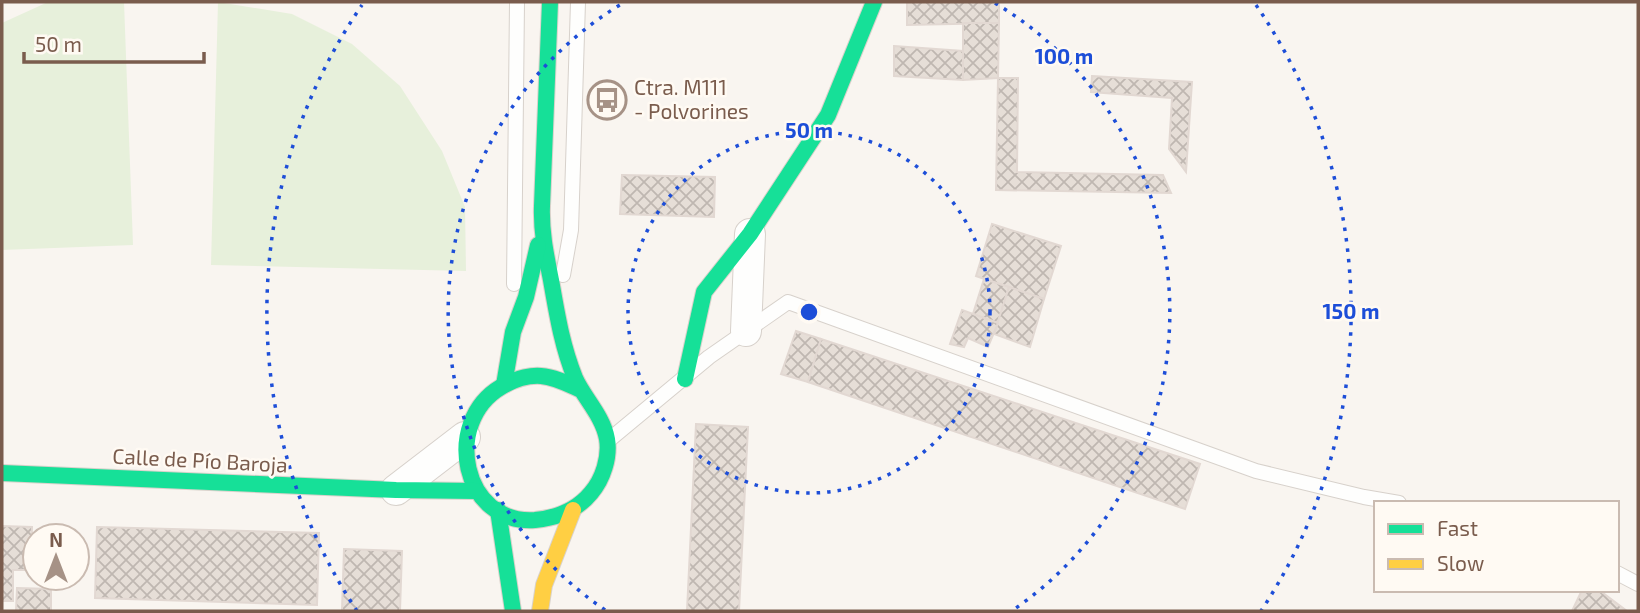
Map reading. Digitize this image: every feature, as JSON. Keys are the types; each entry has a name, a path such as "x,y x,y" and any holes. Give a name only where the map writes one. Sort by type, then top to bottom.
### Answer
{"main road":[{"path":"504,385 513,332 526,297 542,229 550,2"},
{"path":"685,379 704,292 750,234 828,115 874,2"},
{"path":"542,229 560,330 580,390 598,414 608,440 602,477 590,495 573,510 544,521 522,521 498,510 476,491 465,459 465,437 479,404 504,385 527,376 558,379 580,390"},
{"name":"Calle de Pío Baroja","path":"2,473 476,491"},
{"path":"498,510 513,611"},
{"path":"540,611 544,585 573,510"}],"street":[{"path":"746,331 750,234"},
{"path":"396,490 465,437"}],"lane":[{"path":"513,332 517,2"},
{"path":"556,311 571,230 578,2"},
{"path":"608,440 709,357 788,302 1256,471 1387,501"},
{"path":"562,573 563,533"},
{"path":"1619,574 1638,584"}],"green space":[{"path":"48,2 124,2 133,245 2,250 2,23"},
{"path":"218,2 292,14 352,44 400,86 442,151 465,207 466,271 211,265"}],"building":[{"path":"907,2 999,2 999,23 907,25"},
{"path":"963,23 999,23 998,78 963,80"},
{"path":"894,46 963,51 963,80 894,76"},
{"path":"1092,76 1192,82 1186,172 1169,149 1172,98 1091,92"},
{"path":"998,78 1018,78 1017,172 1163,175 1171,193 996,190"},
{"path":"622,175 715,177 714,217 620,214"},
{"path":"992,224 1061,246 1044,299 976,276"},
{"path":"984,279 1009,287 998,323 973,314"},
{"path":"1009,287 1044,299 1030,347 994,334"},
{"path":"962,310 998,323 988,347 968,338 964,347 950,344"},
{"path":"796,331 821,339 808,382 781,374"},
{"path":"821,339 1200,464 1185,509 808,382"},
{"path":"696,424 748,427 739,611 687,611"},
{"path":"2,526 21,527 21,570 13,570 13,601 2,601"},
{"path":"97,527 319,533 317,605 95,598"},
{"path":"344,549 402,551 400,611 342,610"},
{"path":"17,588 21,588 21,592 51,592 51,611 16,611"},
{"path":"1581,592 1602,592 1627,611 1572,611"}],"traffic: fast":[{"path":"550,2 542,206 544,243 567,354 575,378 602,423 607,439 607,453 605,468 595,487 585,499 566,512 535,520 510,517 491,506 477,489 468,468 467,446 471,423 483,403 501,387 531,376 551,378 581,390"},
{"path":"685,379 704,292 750,234 828,115 874,2"},
{"path":"504,385 513,332 526,297 538,245"},
{"path":"2,473 476,491"},
{"path":"498,510 513,611"}],"traffic: slow":[{"path":"540,611 544,585 573,510"}],"place":[{"name":"Ctra. M111 - Polvorines","path":"607,100"}]}
